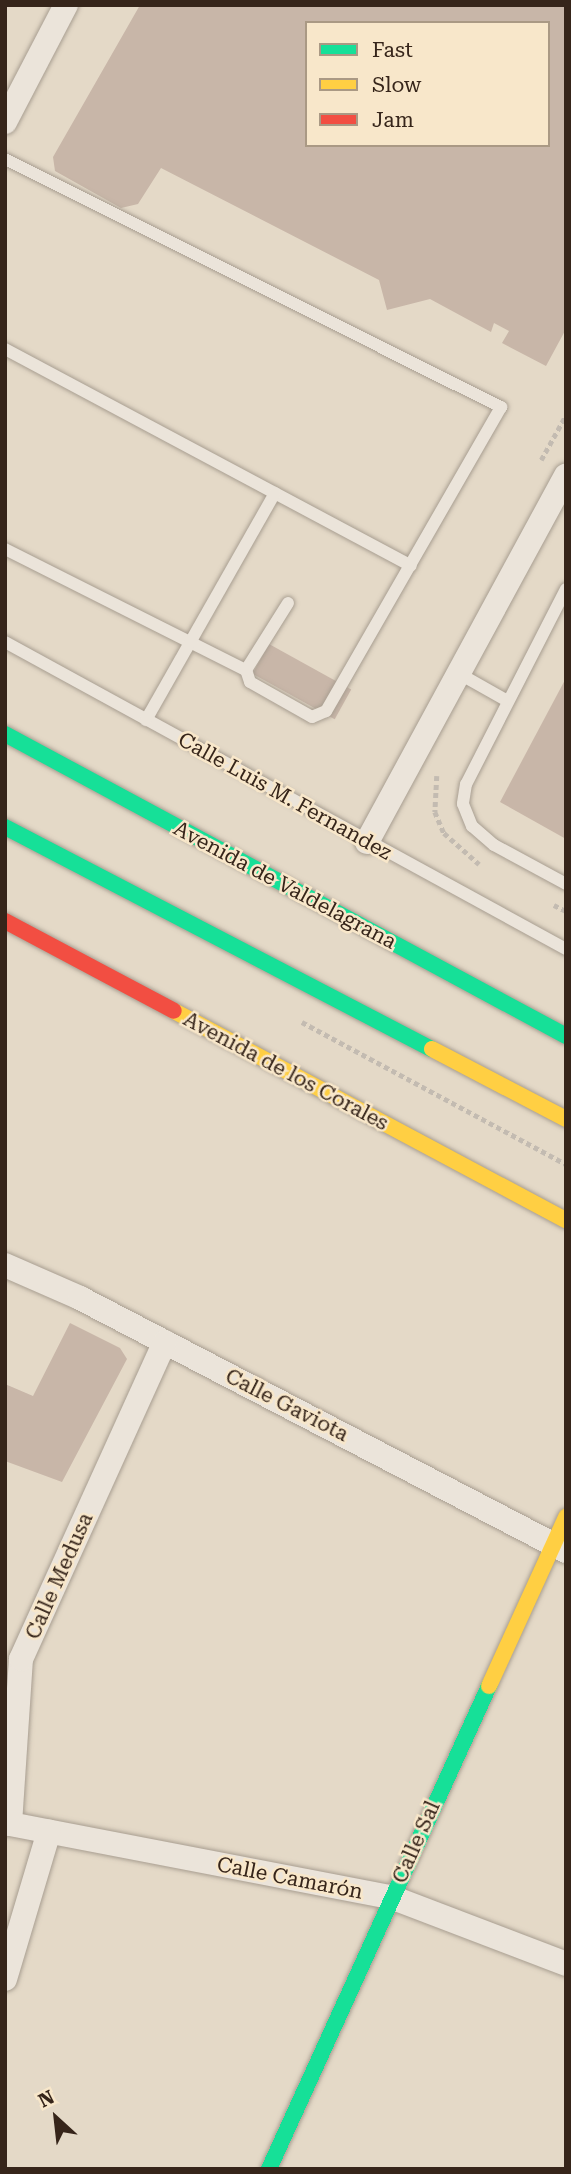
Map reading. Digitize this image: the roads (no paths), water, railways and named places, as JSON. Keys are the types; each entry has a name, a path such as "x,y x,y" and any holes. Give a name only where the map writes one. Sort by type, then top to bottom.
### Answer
{"street":[{"path":"5,122 66,5"},
{"path":"367,842 566,476"},
{"name":"Avenida de Valdelagrana","path":"5,734 566,1036"},
{"path":"5,827 566,1119"},
{"name":"Avenida de los Corales","path":"5,921 566,1220"},
{"name":"Calle Gaviota","path":"5,1265 165,1342 559,1547"},
{"name":"Calle Medusa","path":"8,1824 21,1660 165,1342"},
{"name":"Calle Sal","path":"269,2169 391,1897 559,1547 566,1517"},
{"name":"Calle Camarón","path":"8,1824 391,1897 566,1964"},
{"path":"5,1979 49,1831"}],"lane":[{"path":"5,159 501,407 411,566 320,716 312,718 250,682 246,670 5,549"},
{"path":"5,349 411,566"},
{"path":"146,720 275,493"},
{"path":"566,589 506,700 466,783 463,804 472,826 494,845 566,884"},
{"path":"246,670 288,603"},
{"name":"Calle Luis M. Fernandez","path":"5,642 566,949"},
{"path":"458,673 506,700"}]}
